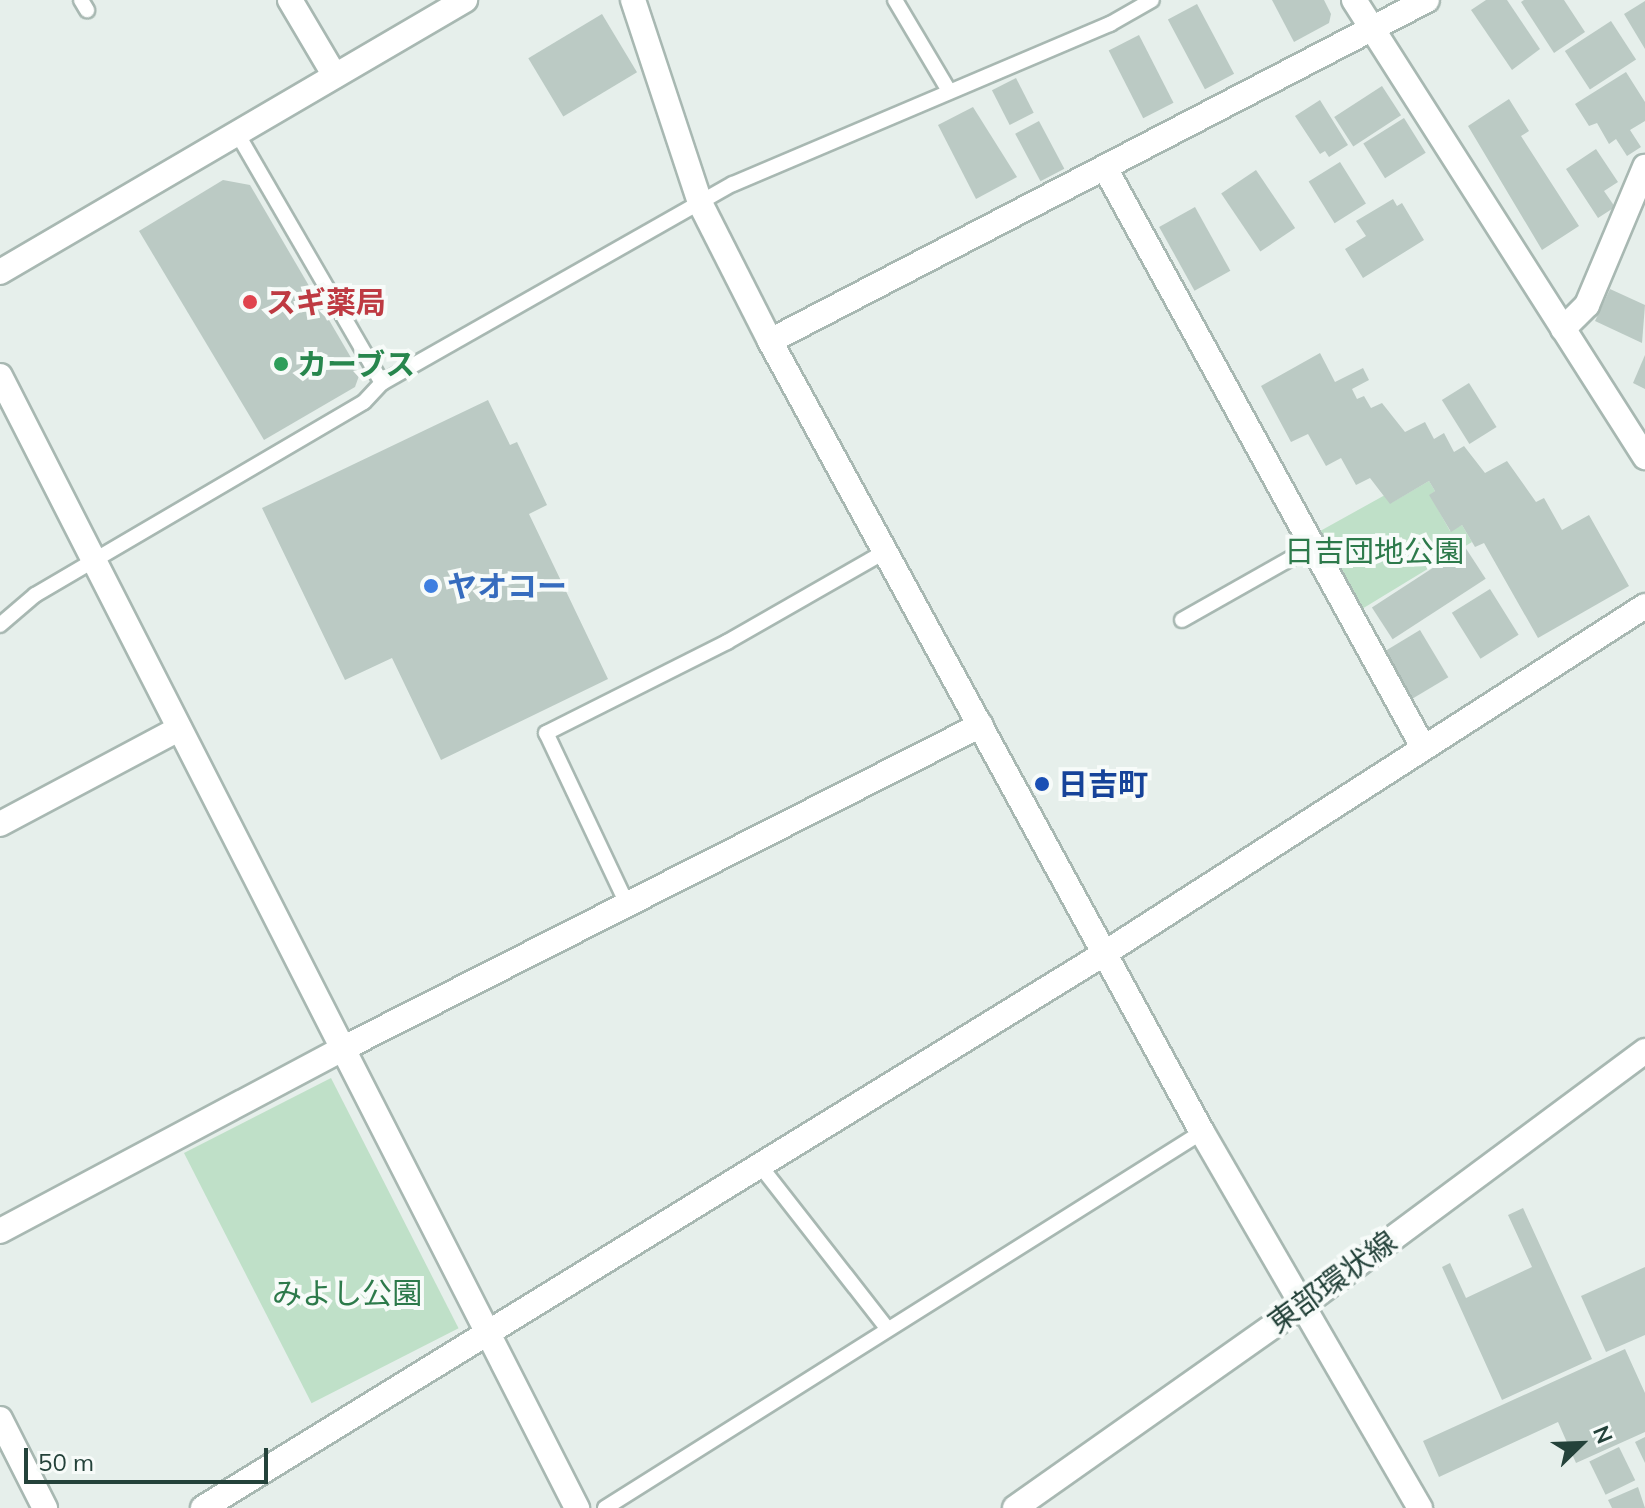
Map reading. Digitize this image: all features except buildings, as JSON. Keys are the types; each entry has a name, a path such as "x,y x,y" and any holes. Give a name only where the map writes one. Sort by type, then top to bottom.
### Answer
{"street":[{"path":"290,0 335,76"},
{"path":"0,272 465,0"},
{"path":"633,0 700,203 770,341 1202,1132 1420,1508"},
{"path":"1354,0 1645,457"},
{"path":"770,341 1427,0"},
{"path":"1563,329 1587,305 1645,167"},
{"path":"1105,168 1422,745"},
{"path":"0,376 577,1508"},
{"path":"203,1508 758,1163 1105,953 1422,745 1645,606"},
{"path":"0,1231 344,1048 981,725"},
{"path":"0,824 179,729"},
{"name":"東部環状線","path":"1015,1508 1303,1305 1645,1051"},
{"path":"0,1419 45,1508"}],"lane":[{"path":"895,0 949,91"},
{"path":"0,625 35,595 96,563 364,402 382,383 700,203 949,91 1125,7 1152,0"},
{"path":"237,133 382,383"},
{"path":"1182,620 1313,546"},
{"path":"627,904 546,733 727,642 886,551"},
{"path":"605,1508 1202,1132"},
{"path":"758,1163 887,1328"}],"green space":[{"name":"日吉団地公園","path":"1429,481 1435,491 1430,495 1450,531 1462,525 1472,542 1357,612 1313,535 1385,495 1391,503"},
{"name":"みよし公園","path":"331,1078 459,1328 312,1403 184,1153"}],"place":[{"name":"スギ薬局","path":"250,302"},
{"name":"カーブス","path":"281,364"},
{"name":"ヤオコー","path":"431,586"},
{"name":"日吉町","path":"1042,784"}]}
